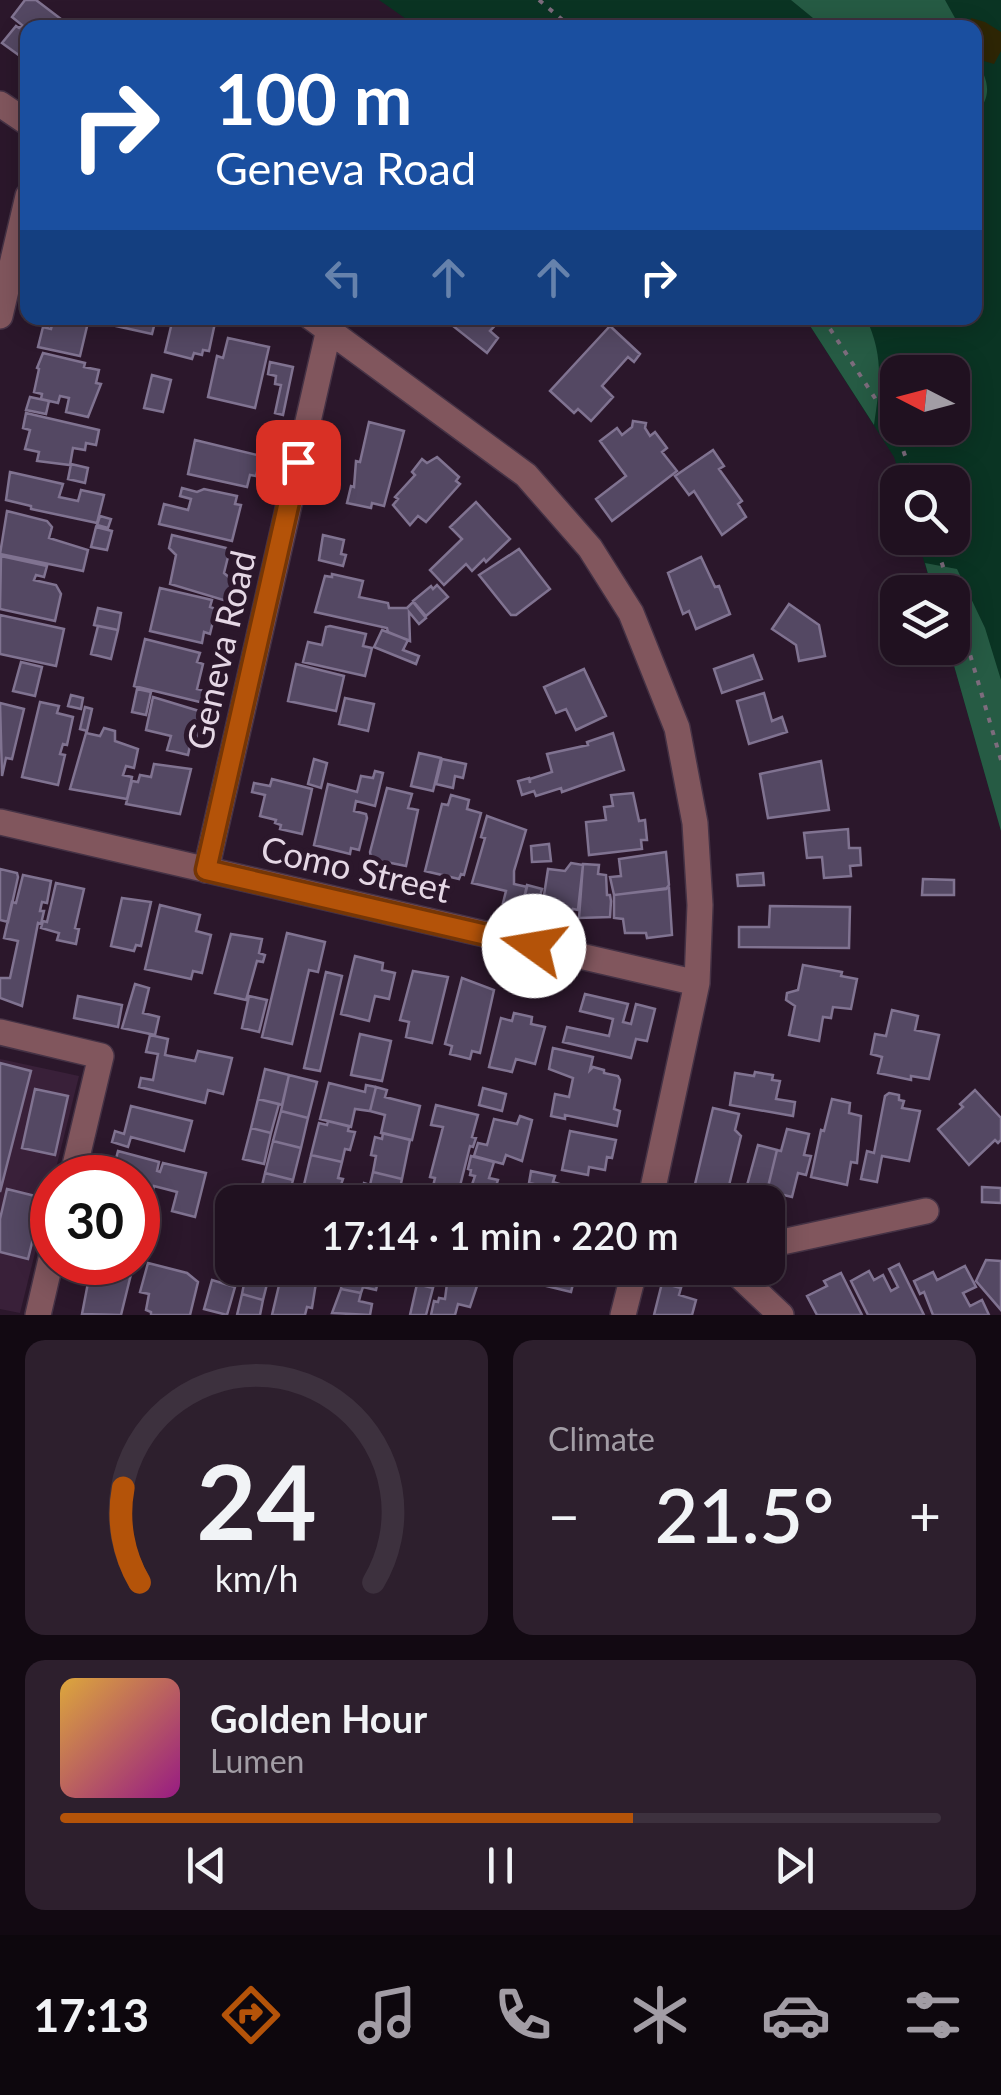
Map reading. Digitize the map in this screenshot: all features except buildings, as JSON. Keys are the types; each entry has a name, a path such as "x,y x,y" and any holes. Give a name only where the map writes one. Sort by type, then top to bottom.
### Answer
{"street":[{"path":"0,316 20,230"},
{"name":"Geneva Road","path":"206,870 320,325"},
{"path":"323,325 526,475 590,548 631,613 677,728 696,823 700,905 697,983 654,1185"},
{"name":"Como Street","path":"0,822 697,983"},
{"path":"0,1032 101,1056 77,1155"},
{"path":"785,1241 926,1211"},
{"path":"38,1315 45,1285"},
{"path":"623,1315 631,1285"},
{"path":"749,1285 781,1315"}],"path":[{"path":"539,0 563,20"},
{"path":"827,325 896,432 908,465"},
{"path":"970,654 1001,760"}],"shaded area":[{"path":"0,1059 79,1076 59,1155 30,1155 30,1273 20,1313 0,1309"}],"green space":[{"path":"379,0 1001,0 1001,831 954,665 970,665 970,575 928,575 922,555 970,555 970,465 897,465 886,445 970,445 970,355 880,355 880,435 809,325 982,325 982,20 408,20"},
{"path":"791,0 945,0 956,20 815,20"},
{"path":"982,71 987,87 982,106"},
{"path":"810,325 869,325 879,370 874,425"},
{"path":"925,563 957,569 960,575 928,575"},
{"path":"970,596 985,628 1001,680 1001,831 954,665 970,665"}],"sand":[{"path":"982,21 1001,32 1001,51 994,64 984,61"}],"route":[{"path":"298,462 206,870 534,946"}]}
